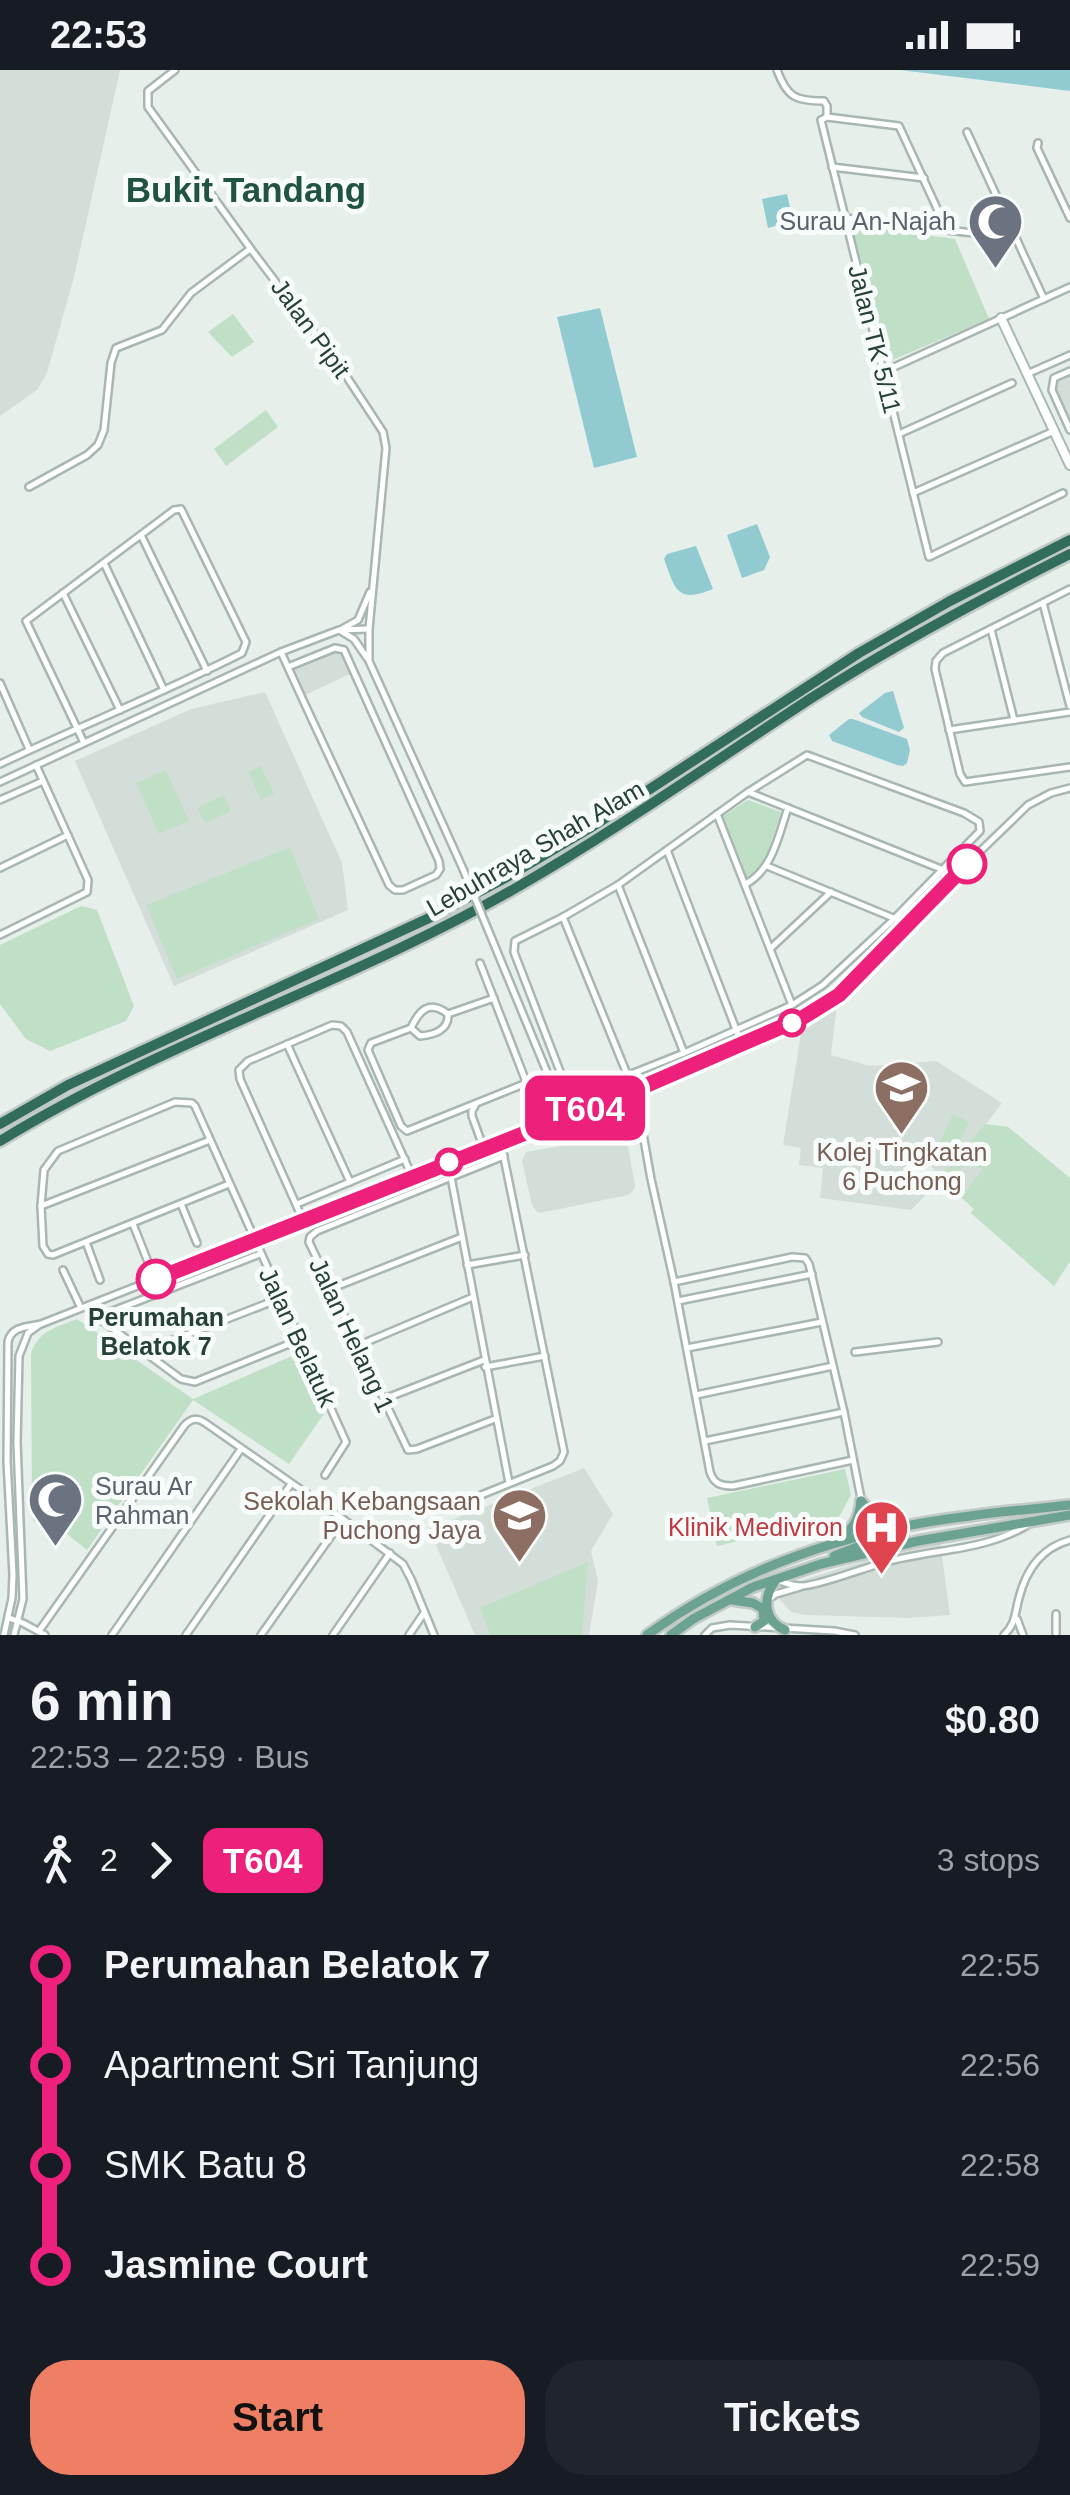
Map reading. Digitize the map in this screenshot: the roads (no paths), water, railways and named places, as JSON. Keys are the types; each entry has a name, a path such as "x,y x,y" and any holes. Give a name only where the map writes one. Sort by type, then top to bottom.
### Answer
{"highway":[{"name":"Lebuhraya Shah Alam","path":"0,1124 68,1085 426,919 507,877 590,828 859,653 950,600 1070,540"},
{"name":"Lebuhraya Shah Alam","path":"0,1141 66,1103 438,930 520,886 690,780 814,696 969,605 1070,554"}],"main road":[{"path":"862,1500 877,1519 908,1526"},
{"path":"814,1550 852,1529 862,1500"},
{"path":"647,1635 739,1578 814,1550 908,1526 1070,1505"},
{"path":"670,1635 728,1600 776,1578 821,1564 918,1540 1070,1515"},
{"path":"868,1534 883,1540 918,1540"},
{"path":"821,1564 860,1546 868,1534"},
{"path":"776,1578 766,1601 772,1622 785,1630"},
{"path":"728,1600 753,1602 763,1609 764,1621 755,1627"}],"street":[{"name":"Jalan Pipit","path":"175,70 148,91 148,106 341,368 383,432 386,448 368,629 369,661 489,932 564,1116"},
{"path":"777,70 792,96 824,101 824,119 899,126 947,230"},
{"name":"Jalan TK 5/11","path":"824,119 832,167 929,557 1062,492"},
{"path":"966,132 1044,299"},
{"path":"1038,143 1070,218"},
{"path":"832,167 924,178"},
{"path":"845,218 1016,238"},
{"path":"28,487 98,445 104,430 116,348 162,330 191,293 251,248"},
{"path":"883,372 1070,287"},
{"path":"1002,318 1070,465"},
{"path":"1028,374 1070,354"},
{"path":"1070,371 1054,378 1052,390 1070,430"},
{"path":"899,434 1012,384"},
{"path":"913,493 1054,431"},
{"path":"84,743 26,621 174,510 183,510 246,642 244,651"},
{"path":"141,536 207,670"},
{"path":"104,562 164,690"},
{"path":"0,782 282,652 339,630 358,620 373,586"},
{"path":"1070,589 943,653 936,660 935,670 965,782 1070,768"},
{"path":"63,592 120,710"},
{"path":"949,730 1070,709 1043,604"},
{"path":"339,630 368,629"},
{"path":"991,629 1014,720"},
{"path":"339,630 354,639 369,661"},
{"path":"282,652 288,667 388,884 403,890 436,874 440,860 344,650 338,647 288,667"},
{"path":"244,651 256,664"},
{"path":"0,764 244,651"},
{"path":"0,683 30,750"},
{"path":"811,755 956,810 976,819 980,831 823,986 684,1053 581,1094 570,1092 514,952 515,941 618,885 748,792 798,759 811,755"},
{"path":"0,935 87,892 88,888 88,880 36,765"},
{"path":"0,800 43,780"},
{"path":"4,1635 13,1575 7,1461 8,1342 15,1329 41,1324 509,1140 802,1018 839,995 1028,805 1070,788"},
{"path":"748,792 942,870"},
{"path":"746,884 768,866 788,808"},
{"path":"717,814 792,1004"},
{"path":"0,868 68,835"},
{"path":"667,850 742,1045"},
{"path":"768,866 908,924"},
{"path":"618,885 684,1053"},
{"path":"771,948 831,892"},
{"path":"563,917 627,1074"},
{"path":"410,1028 420,1036 431,1034 446,1028 448,1014 441,1008 427,1007 418,1012 410,1028 372,1043 368,1050 401,1126 407,1131 524,1084 480,963"},
{"path":"448,1014 494,998"},
{"path":"303,1220 239,1070 244,1063 332,1025 344,1028 412,1176"},
{"path":"287,1044 350,1182"},
{"path":"647,1085 638,1099 640,1114 714,1481 733,1486 854,1460"},
{"path":"554,1092 569,1105 601,1102"},
{"path":"509,1140 550,1117 556,1104 554,1092"},
{"name":"Jalan Belatuk","path":"41,1206 44,1170 58,1151 175,1102 186,1101 195,1106 346,1442 326,1475"},
{"path":"476,1105 472,1116 484,1149"},
{"path":"458,1112 472,1116"},
{"path":"564,1116 579,1126 640,1114"},
{"path":"210,1140 41,1206 42,1246 53,1254 230,1184"},
{"path":"444,1510 557,1464 564,1452 501,1143"},
{"name":"Jalan Helang 1","path":"495,1419 408,1450 311,1248 310,1237 504,1156"},
{"path":"296,1204 405,1160"},
{"path":"451,1177 509,1483"},
{"path":"181,1204 197,1243"},
{"path":"133,1224 148,1262"},
{"path":"330,1289 462,1237"},
{"path":"86,1242 100,1280"},
{"path":"260,1254 106,1314 101,1320 181,1378 195,1382 300,1340"},
{"path":"467,1265 525,1256"},
{"path":"674,1282 797,1256 808,1261 868,1534"},
{"path":"63,1270 81,1308"},
{"path":"678,1301 812,1274"},
{"path":"357,1346 473,1297"},
{"path":"145,1352 281,1298"},
{"path":"687,1348 822,1322"},
{"path":"14,1635 23,1599 17,1442 19,1356 28,1333 41,1324"},
{"path":"855,1352 938,1342"},
{"path":"383,1400 485,1363 545,1356"},
{"path":"696,1395 833,1366"},
{"path":"705,1440 844,1412"},
{"path":"9,1618 42,1633 184,1426 190,1420 200,1420 390,1553 407,1570 434,1635"},
{"path":"112,1635 242,1449"},
{"path":"186,1635 291,1484"},
{"path":"261,1635 342,1519"},
{"path":"766,1601 776,1594 890,1561 992,1541 1036,1520"},
{"path":"1007,1632 1036,1561 1052,1547 1070,1540"},
{"path":"333,1635 390,1553"},
{"path":"776,1578 803,1586"},
{"path":"408,1635 425,1612"},
{"path":"1056,1614 1056,1635"},
{"path":"1016,1616 1023,1635"},
{"path":"705,1635 719,1626 856,1635"},
{"path":"30,1635 32,1627"},
{"path":"1007,1632 1016,1629 1023,1635"}],"water":[{"path":"900,70 1070,70 1070,91"},
{"path":"787,194 793,221 768,228 762,199"},
{"path":"600,308 637,457 594,468 557,317"},
{"path":"757,524 770,557 764,570 742,578 727,535"},
{"path":"696,546 713,589 685,594 675,586 664,559 667,554"},
{"path":"893,691 904,728 899,732 859,713"},
{"path":"849,719 907,739 907,763 897,765 832,741 829,735"}],"place":[{"name":"Surau An-Najah","path":"995,270"},
{"name":"Kolej Tingkatan 6 Puchong","path":"902,1136"},
{"name":"Perumahan Belatok 7","path":"156,1279"},
{"name":"Surau Ar Rahman","path":"56,1549"},
{"name":"Sekolah Kebangsaan Puchong Jaya","path":"520,1564"},
{"name":"Klinik Mediviron","path":"882,1576"}],"district":[{"name":"Bukit Tandang","path":"246,190"}]}
